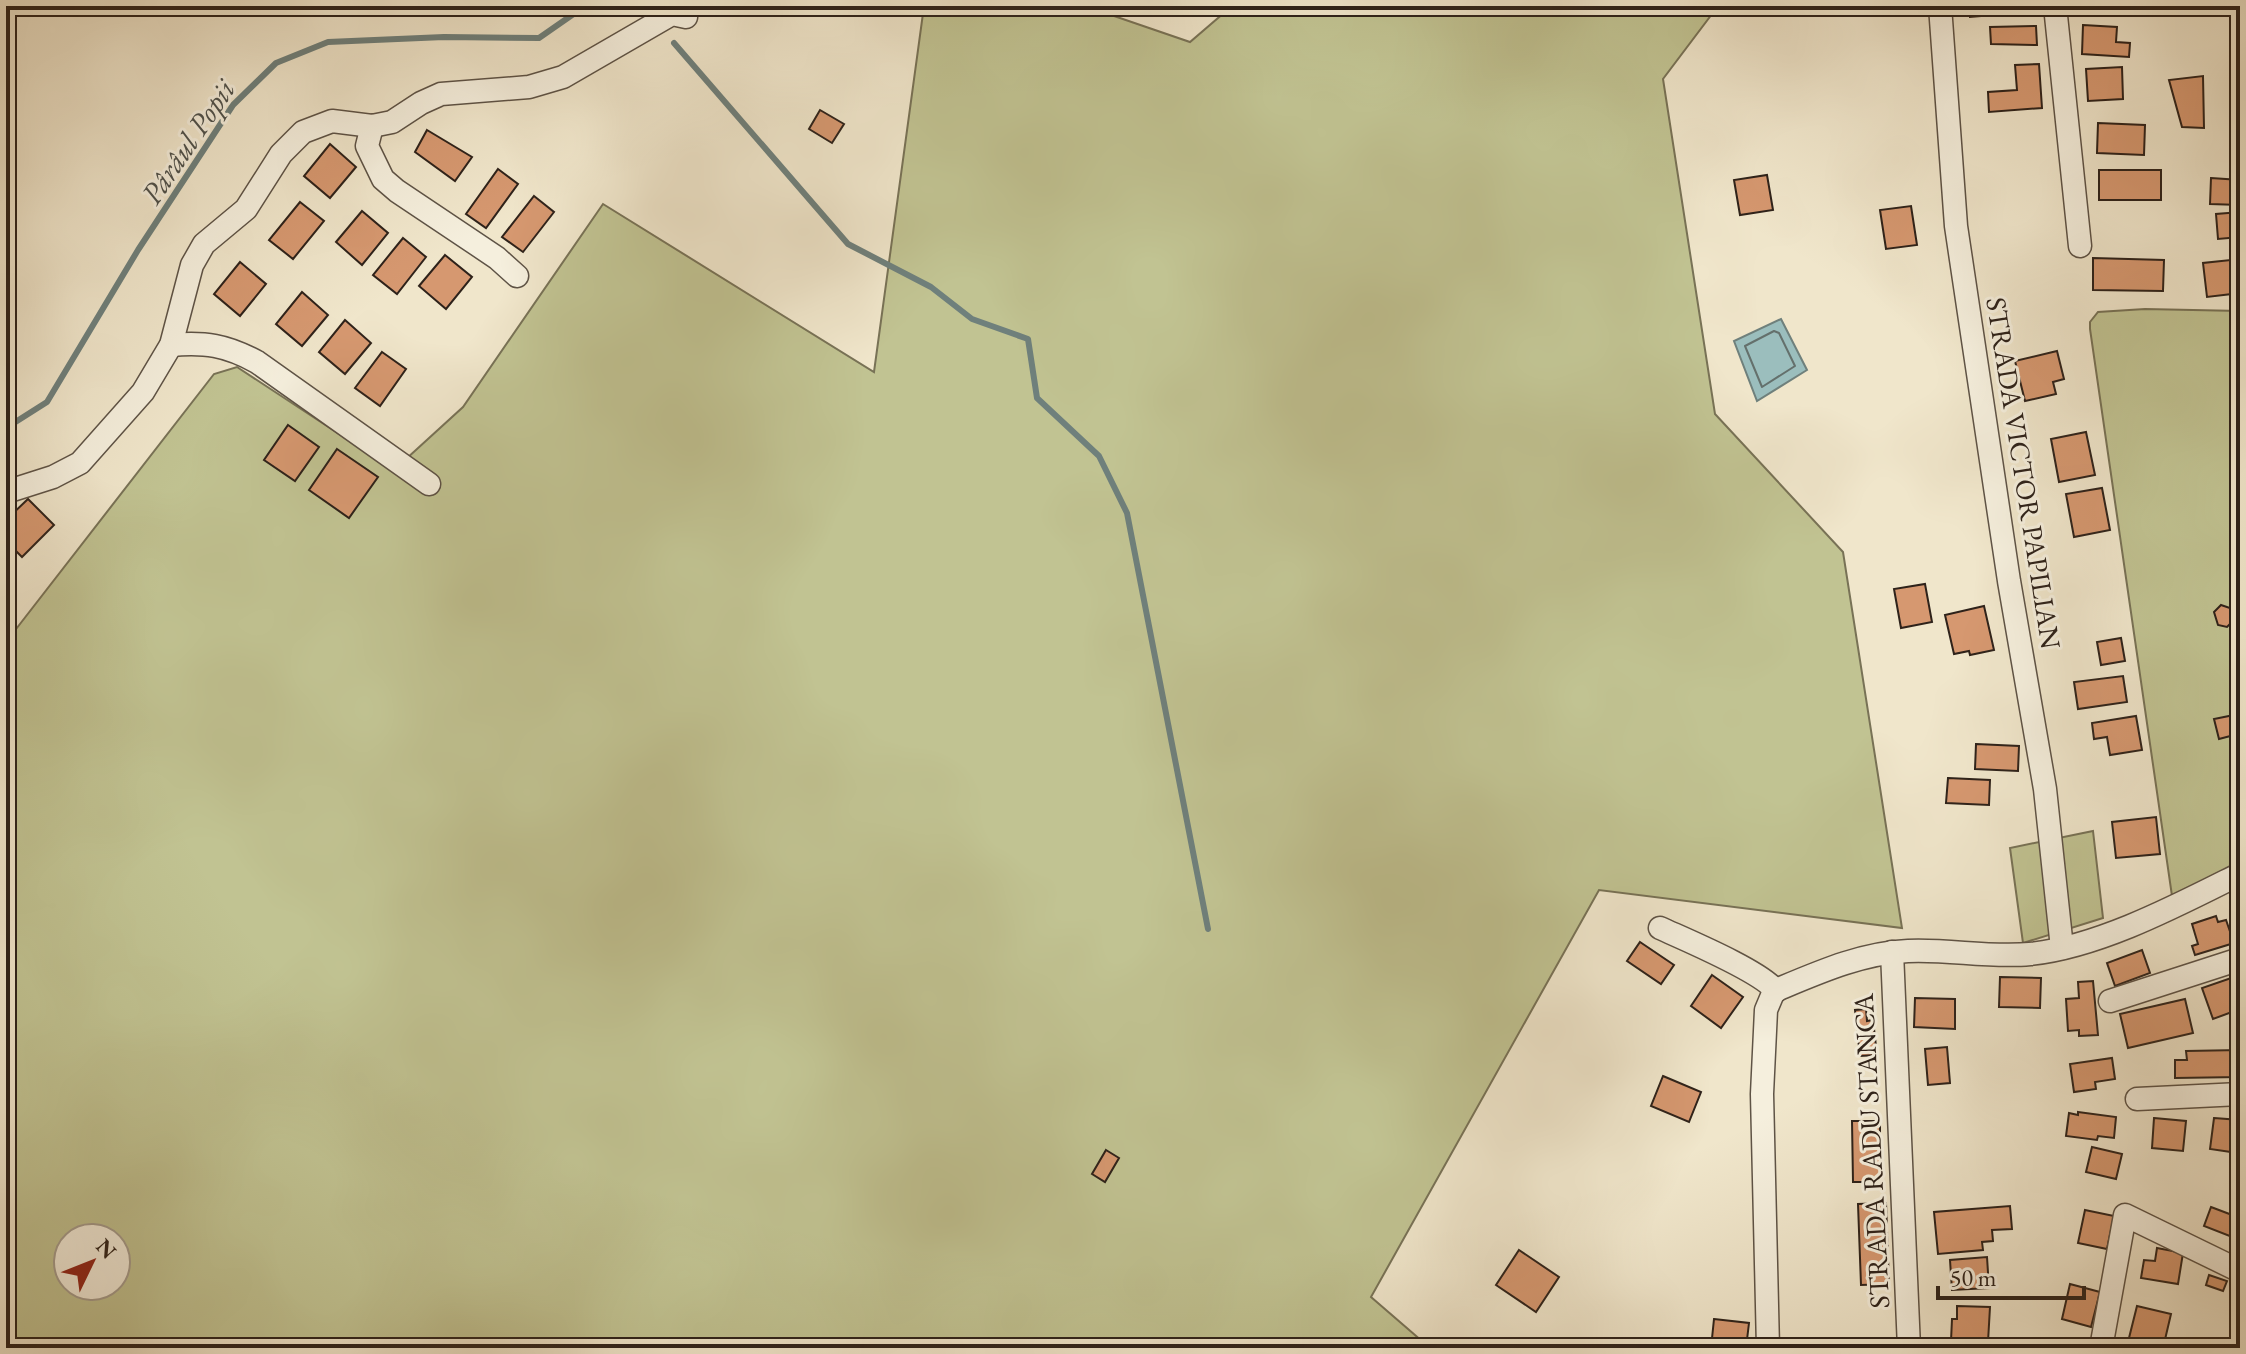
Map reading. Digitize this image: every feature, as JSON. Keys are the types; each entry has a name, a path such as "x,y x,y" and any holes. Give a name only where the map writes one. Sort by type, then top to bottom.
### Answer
{"street":[{"name":"STRADA VICTOR PAPILIAN","path":"1940,6 1956,226 2007,566 2045,789 2062,948"},
{"path":"2055,6 2080,246"},
{"path":"6,492 53,477 80,463 143,392 171,345 192,265 204,244 246,209 289,143 303,132 332,121 372,126 392,122 441,94 529,87 563,77 609,52 652,23 672,14 686,17"},
{"path":"372,126 367,146 383,179 497,258 517,276"},
{"path":"171,345 214,344 234,349 257,362 429,484"},
{"path":"1768,1348 1762,1094 1766,1010 1776,991 1820,972 1892,952 2002,955 2032,954 2062,948 2149,918 2240,874"},
{"path":"1660,928 1768,982 1776,991"},
{"name":"STRADA RADU STANCA","path":"1892,952 1909,1348"},
{"path":"2110,1001 2240,959"},
{"path":"2137,1099 2240,1094"},
{"path":"2101,1348 2125,1215 2240,1271"}],"green space":[{"path":"924,6 1085,6 1190,42 1232,6 1718,6 1663,79 1715,414 1843,552 1902,928 1599,890 1371,1297 1430,1348 6,1348 6,642 214,374 237,367 394,470 463,407 603,204 874,372"},
{"path":"2145,309 2240,311 2240,863 2172,896 2090,329 2090,322 2098,312"},
{"path":"2093,831 2103,918 2023,943 2010,848"}],"water":[{"path":"1781,319 1807,370 1757,401 1734,341"}],"building":[{"path":"1970,6 2004,6 2005,14 1970,17"},
{"path":"2083,25 2117,27 2116,42 2130,43 2129,57 2082,54"},
{"path":"2036,26 2037,45 1991,44 1990,27"},
{"path":"2039,64 2042,108 1989,112 1988,92 2017,90 2015,65"},
{"path":"2122,67 2123,99 2088,101 2086,69"},
{"path":"2203,76 2204,128 2182,127 2169,80"},
{"path":"820,110 844,124 832,143 809,129"},
{"path":"2098,123 2145,125 2144,155 2097,153"},
{"path":"427,130 472,157 455,181 415,152"},
{"path":"330,144 356,167 330,198 304,176"},
{"path":"498,169 518,184 486,228 466,214"},
{"path":"2099,170 2161,170 2161,200 2099,200"},
{"path":"1767,175 1773,210 1740,215 1734,180"},
{"path":"2211,178 2240,180 2240,205 2210,204"},
{"path":"534,196 554,212 523,252 502,237"},
{"path":"300,202 324,221 293,259 269,240"},
{"path":"1911,206 1917,245 1886,249 1880,210"},
{"path":"362,211 388,233 362,265 336,242"},
{"path":"2240,212 2240,237 2218,239 2216,214"},
{"path":"403,238 426,257 397,294 373,275"},
{"path":"445,255 472,277 446,309 419,286"},
{"path":"2093,258 2164,260 2163,291 2093,290"},
{"path":"2240,259 2240,293 2207,297 2203,263"},
{"path":"240,262 266,284 240,316 214,294"},
{"path":"302,292 328,315 302,346 276,324"},
{"path":"345,320 371,343 345,374 319,352"},
{"path":"2057,351 2064,379 2053,382 2056,394 2025,401 2015,361"},
{"path":"382,352 406,369 380,406 355,388"},
{"path":"288,425 319,447 295,481 264,460"},
{"path":"2086,432 2095,475 2059,482 2051,439"},
{"path":"337,449 378,477 349,518 309,490"},
{"path":"2102,488 2110,530 2074,537 2066,494"},
{"path":"28,499 54,525 22,557 6,541 6,520"},
{"path":"1925,584 1932,622 1901,628 1894,589"},
{"path":"2221,605 2230,608 2234,620 2227,627 2218,625 2214,612"},
{"path":"1984,606 1994,650 1970,655 1969,651 1954,654 1945,615"},
{"path":"2121,638 2125,661 2101,665 2097,642"},
{"path":"2123,676 2127,702 2078,709 2074,682"},
{"path":"2234,715 2238,734 2219,739 2214,719"},
{"path":"2136,716 2142,750 2110,755 2107,737 2094,739 2092,723"},
{"path":"1976,744 2019,746 2018,771 1975,769"},
{"path":"1948,778 1990,780 1989,805 1946,803"},
{"path":"2156,817 2160,854 2116,858 2112,822"},
{"path":"2216,916 2218,922 2226,920 2234,943 2195,955 2192,946 2198,944 2192,924"},
{"path":"1640,942 1674,965 1661,984 1627,961"},
{"path":"2142,950 2150,973 2115,986 2107,963"},
{"path":"1712,975 1743,997 1721,1028 1691,1006"},
{"path":"2240,975 2240,1009 2213,1019 2202,988"},
{"path":"2000,977 2041,978 2040,1008 1999,1007"},
{"path":"2093,981 2098,1035 2079,1036 2079,1030 2068,1031 2066,999 2079,998 2078,982"},
{"path":"1915,998 1955,999 1955,1029 1914,1027"},
{"path":"2185,999 2193,1033 2128,1048 2120,1014"},
{"path":"1866,1009 1867,1021 1873,1020 1877,1055 1860,1056 1855,1010"},
{"path":"1947,1047 1950,1083 1928,1085 1925,1049"},
{"path":"2240,1050 2240,1077 2175,1078 2175,1060 2187,1060 2186,1051"},
{"path":"2112,1058 2115,1079 2095,1082 2096,1089 2074,1092 2070,1064"},
{"path":"1663,1076 1701,1092 1689,1122 1651,1106"},
{"path":"2078,1112 2116,1117 2114,1138 2098,1136 2097,1140 2066,1136 2069,1113 2078,1115"},
{"path":"2154,1118 2186,1121 2183,1151 2152,1148"},
{"path":"2214,1118 2240,1120 2238,1153 2210,1149"},
{"path":"1852,1121 1880,1121 1880,1182 1853,1182"},
{"path":"2092,1147 2122,1154 2116,1179 2086,1172"},
{"path":"1106,1150 1119,1158 1105,1182 1092,1174"},
{"path":"1886,1203 1889,1284 1861,1285 1858,1204"},
{"path":"2010,1206 2012,1229 1992,1230 1993,1241 1982,1242 1983,1250 1938,1254 1934,1212"},
{"path":"2211,1207 2240,1218 2240,1240 2204,1226"},
{"path":"2085,1210 2114,1216 2107,1249 2078,1243"},
{"path":"2157,1248 2183,1253 2178,1284 2141,1278 2144,1260 2155,1261"},
{"path":"1519,1250 1559,1277 1536,1312 1496,1285"},
{"path":"1987,1257 1989,1288 1952,1290 1950,1260"},
{"path":"2209,1275 2227,1281 2223,1291 2206,1285"},
{"path":"2070,1284 2100,1292 2091,1327 2062,1319"},
{"path":"1957,1306 1990,1307 1988,1342 1951,1341 1952,1319 1957,1319"},
{"path":"2137,1306 2171,1314 2163,1348 2128,1342"},
{"path":"1714,1319 1749,1323 1746,1348 1711,1348"},
{"path":"2240,1319 2240,1347 2233,1345 2230,1338 2233,1326"}],"waterway":[{"name":"Pârâul Popii","path":"6,428 47,402 138,250 233,105 276,63 328,42 444,37 539,38 585,6"},
{"path":"674,43 848,244 931,287 972,319 1028,339 1037,398 1099,456 1127,513 1208,929"}]}
